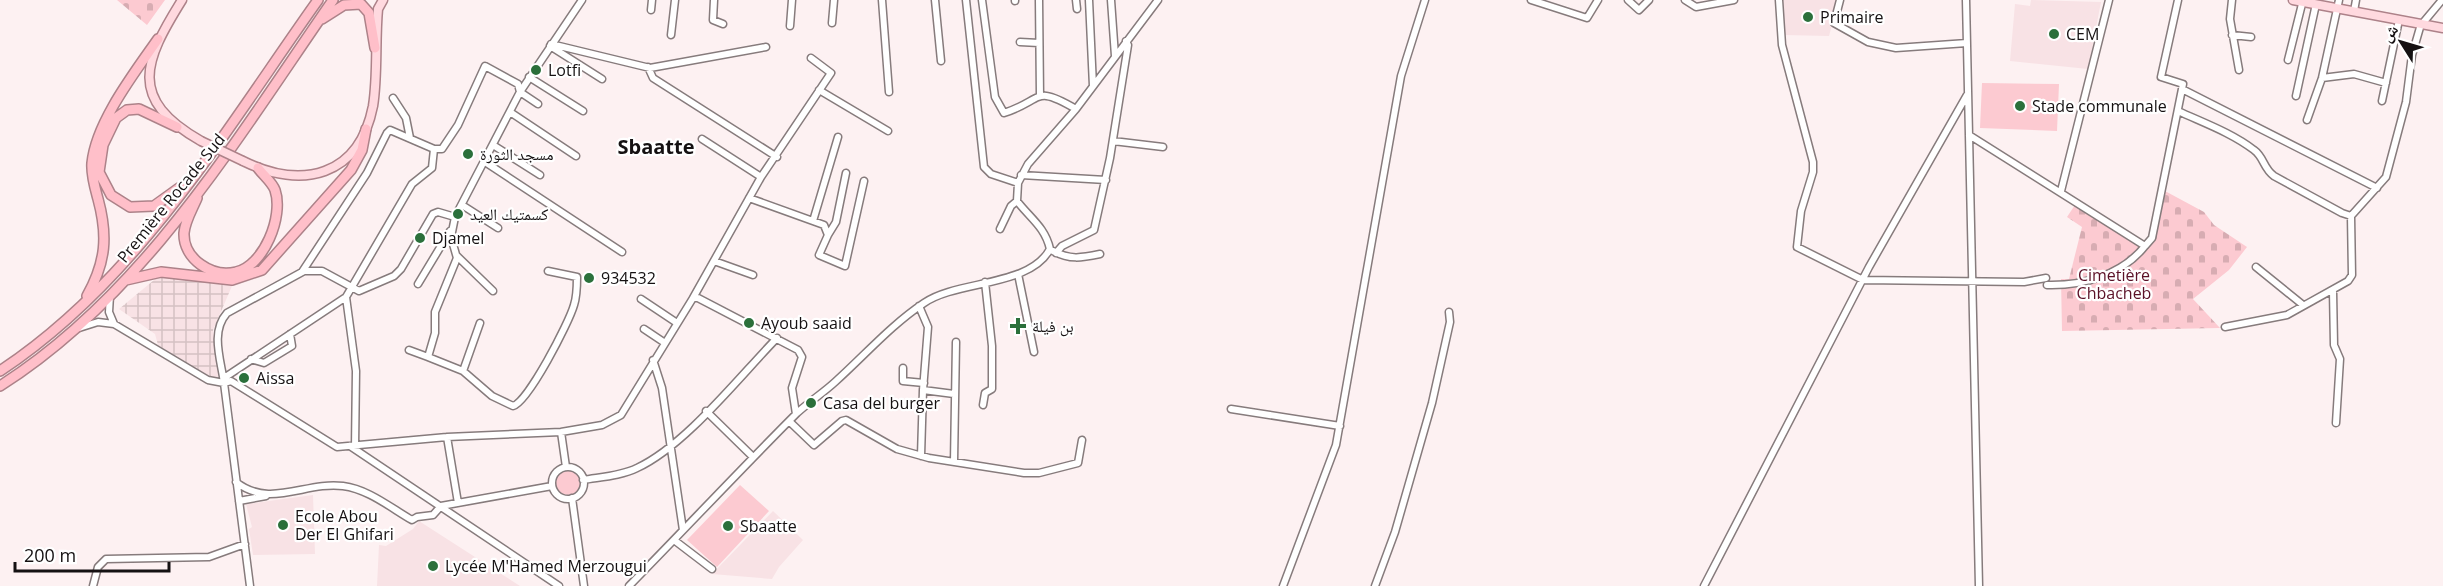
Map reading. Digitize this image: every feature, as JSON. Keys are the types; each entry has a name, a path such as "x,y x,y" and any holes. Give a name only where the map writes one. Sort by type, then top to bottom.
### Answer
{"highway":[{"path":"308,14 312,0"},
{"name":"Première Rocade Sud","path":"0,371 21,358 81,305 163,217 318,0"},
{"name":"Première Rocade Sud","path":"0,386 25,370 75,329 124,281 202,186 333,0"},
{"path":"318,21 344,5 361,4 369,13 375,48"},
{"path":"81,305 95,282 105,248 103,217 92,168 94,151 124,89 158,39"},
{"path":"177,127 139,109 121,113 104,145 99,161 99,172 105,188 130,207 154,206 170,197 200,168"},
{"path":"124,281 161,272 232,280 262,270 351,170 362,150 366,129"},
{"path":"202,186 185,224 184,236 187,249 201,266 212,270 236,272 255,261 265,244 276,209 274,190 258,168"}],"main road":[{"path":"182,0 158,39 149,62 149,80 156,102 177,127 201,141 268,173 302,178 324,172 350,153 366,129 374,93 378,9 383,0"},
{"path":"2300,1 2338,4 2354,11 2443,28"}],"street":[{"path":"493,291 457,256 451,237 454,217 520,92 582,0"},
{"path":"651,10 652,0"},
{"path":"671,35 675,0"},
{"path":"714,0 713,20 723,24"},
{"path":"790,26 792,0"},
{"path":"832,23 834,0"},
{"path":"882,0 889,92"},
{"path":"936,0 941,61"},
{"path":"966,0 984,167 991,174 1018,183"},
{"path":"982,0 995,97 1004,113 1019,108 1038,96 1052,95 1076,109"},
{"path":"1038,96 1039,0"},
{"path":"1076,0 1077,9"},
{"path":"1089,0 1093,86"},
{"path":"1112,0 1115,56"},
{"path":"1100,254 1078,259 1065,258 1053,251 1040,225 1017,201 1018,183 1039,150 1076,109 1158,0"},
{"path":"1282,586 1334,456 1401,76 1425,0"},
{"path":"1531,0 1587,18 1599,0"},
{"path":"1628,0 1639,10 1649,0"},
{"path":"1684,0 1696,7 1734,0"},
{"path":"1779,0 1785,59 1814,162 1797,230 1797,247 1863,280 2047,281 2059,287 2104,276 2132,263 2151,238 2183,84 2161,78 2178,0"},
{"path":"1840,0 1834,23 1868,42 1896,48 1967,43"},
{"path":"1966,0 1974,279 1979,586"},
{"path":"2061,191 2109,0"},
{"path":"2232,0 2232,35 2239,70"},
{"path":"2354,11 2356,0"},
{"path":"2225,327 2287,315 2348,281 2352,274 2351,216 2386,177 2406,102 2412,55 2421,24 2442,0"},
{"path":"2288,60 2300,1"},
{"path":"2296,96 2316,4"},
{"path":"2307,120 2322,78 2338,4"},
{"path":"2382,101 2399,20"},
{"path":"2232,35 2251,37"},
{"path":"628,586 796,414 919,306 940,293 1018,274 1039,263 1053,251 1094,230 1113,141 1128,45 1126,41"},
{"path":"1020,42 1039,43"},
{"path":"550,45 648,67 663,68 766,47"},
{"path":"550,45 602,79"},
{"path":"75,329 90,323 114,324 208,380 231,381 337,447 447,437 561,432 615,421 625,410 653,360 693,298 761,177 777,157 831,71 811,58"},
{"path":"302,272 367,173 387,132 390,130 434,149 442,149 458,125 485,66 518,84 520,92 538,104"},
{"path":"648,67 654,78 777,157"},
{"path":"2322,78 2354,74 2386,83"},
{"path":"529,77 583,111"},
{"path":"2182,89 2377,188"},
{"path":"819,90 888,131"},
{"path":"1704,586 1863,280 1968,93"},
{"path":"393,98 406,118 410,138"},
{"path":"2178,111 2244,142 2261,156 2267,171 2274,176 2351,216"},
{"path":"510,112 576,156"},
{"path":"1969,135 2145,246"},
{"path":"813,221 837,137"},
{"path":"702,139 761,177"},
{"path":"1113,141 1163,147"},
{"path":"493,145 540,175"},
{"path":"224,380 251,359 346,297 412,184 432,168 434,149"},
{"path":"485,162 622,252"},
{"path":"846,173 836,222 819,255 845,266 864,181"},
{"path":"1022,175 1106,180"},
{"path":"749,198 824,225 828,235"},
{"path":"1000,229 1011,206 1017,201"},
{"path":"462,205 498,228"},
{"path":"250,586 216,332 219,321 226,313 302,272 314,269 322,271 351,288 364,289 394,276 405,264 433,214 438,212 454,217"},
{"path":"418,284 452,228"},
{"path":"428,357 435,333 435,312 457,256"},
{"path":"714,261 753,275"},
{"path":"2256,267 2303,305"},
{"path":"409,350 462,371 499,400 513,406 520,403 535,381 574,304 577,277 548,272"},
{"path":"1018,274 1034,352"},
{"path":"983,405 985,393 993,389 992,346 985,282"},
{"path":"2333,291 2334,345 2340,359 2336,423"},
{"path":"111,294 109,312 114,324"},
{"path":"346,297 356,371 353,446"},
{"path":"693,298 698,298 798,350 802,357 792,388 796,414"},
{"path":"641,299 677,323"},
{"path":"919,306 928,327 921,456"},
{"path":"1375,586 1395,532 1432,403 1450,322 1449,312"},
{"path":"462,371 480,323"},
{"path":"644,330 665,342"},
{"path":"251,359 264,363 292,346 290,334"},
{"path":"583,480 634,470 669,448 777,338"},
{"path":"954,462 956,342"},
{"path":"653,360 662,388 669,448 683,530"},
{"path":"903,368 903,381 954,394"},
{"path":"1231,409 1340,426"},
{"path":"706,411 753,457"},
{"path":"790,422 814,445 846,420 897,449 921,456 1039,473 1078,463 1082,440"},
{"path":"561,432 566,467"},
{"path":"447,437 458,503"},
{"path":"353,446 556,585"},
{"path":"566,467 579,471 583,480 581,492 572,498 561,498 552,486 555,473 566,467"},
{"path":"236,482 246,489 269,495"},
{"path":"238,501 345,486 372,496 412,520 433,515 441,506 552,486"},
{"path":"572,498 584,586"},
{"path":"674,540 712,569"},
{"path":"93,586 99,567 106,559 209,557 245,544"}],"shaded area":[{"name":"Primaire","path":"1781,0 1839,0 1829,36 1784,35"},
{"name":"CEM","path":"2031,0 2101,2 2088,69 2010,61 2015,4 2030,6"},
{"path":"160,275 232,286 213,330 219,375 215,381 158,345 155,334 119,309"},
{"name":"Ecole Abou Der El Ghifari","path":"313,495 315,554 253,555 249,529 252,527 246,504"},
{"path":"773,511 803,540 779,567 772,579 712,574"},
{"name":"Lycée M'Hamed Merzougui","path":"419,521 520,586 377,586 379,545 386,546 413,529"}],"green space":[{"path":"117,0 165,0 147,25"},
{"name":"Stade communale","path":"1982,83 2059,84 2057,131 1980,128"},
{"name":"Cimetière Chbacheb","path":"2165,191 2204,212 2214,225 2247,247 2229,270 2193,299 2220,328 2062,331 2061,279 2069,279 2082,227 2067,217 2075,205 2145,251 2155,241"},
{"path":"568,469 577,473 581,482 577,491 568,495 559,491 555,482 559,473"},
{"name":"Sbaatte","path":"740,485 769,511 717,567 687,540"}],"place":[{"name":"Primaire","path":"1808,17"},
{"name":"CEM","path":"2054,34"},
{"name":"Lotfi","path":"536,70"},
{"name":"Stade communale","path":"2020,106"},
{"name":"مسجد الثورة","path":"468,154"},
{"name":"كسمتيك العيد","path":"458,214"},
{"name":"Djamel","path":"420,238"},
{"name":"934532","path":"589,278"},
{"name":"Ayoub saaid","path":"749,323"},
{"name":"بن فيلة","path":"1018,326"},
{"name":"Aissa","path":"244,378"},
{"name":"Casa del burger","path":"811,403"},
{"name":"Ecole Abou Der El Ghifari","path":"283,525"},
{"name":"Sbaatte","path":"728,526"},
{"name":"Lycée M'Hamed Merzougui","path":"433,566"}],"district":[{"name":"Sbaatte","path":"656,147"}]}
